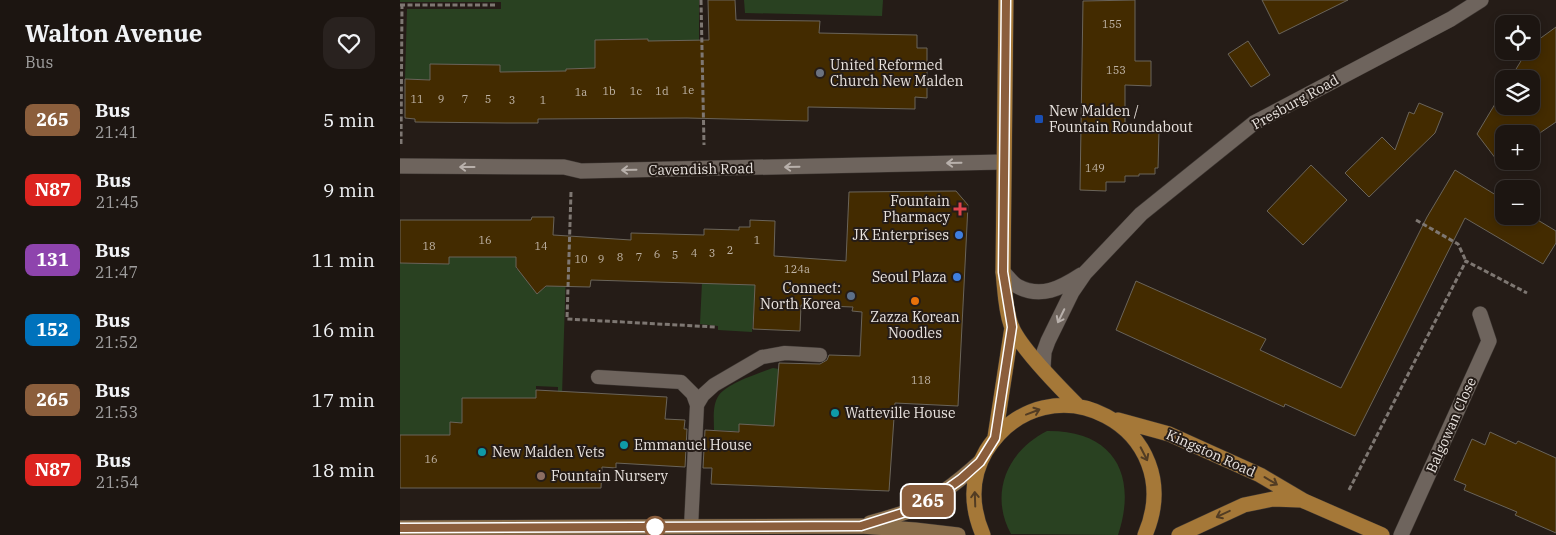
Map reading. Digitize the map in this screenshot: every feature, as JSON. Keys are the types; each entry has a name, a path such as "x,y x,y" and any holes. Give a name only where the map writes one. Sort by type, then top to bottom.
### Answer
{"main road":[{"path":"995,438 1012,327 1003,272 1006,0"},
{"path":"1012,327 1020,341 1078,406"},
{"path":"861,526 912,510 940,494 980,462 995,438 1014,420 1034,410 1056,405 1078,406"},
{"name":"Kingston Road","path":"1078,406 1112,418 1170,434 1260,475 1304,501 1382,535"},
{"path":"1112,418 1130,433 1144,452 1152,473 1155,497 1152,520 1145,535"},
{"path":"980,462 975,481 974,500 977,520 983,535"},
{"name":"Kingston Road","path":"1179,535 1244,504 1273,498 1304,501"},
{"path":"400,528 691,527 733,531 861,526 958,535"}],"street":[{"name":"Presburg Road","path":"1043,368 1044,352 1048,341 1072,292 1085,273 1141,214 1254,123 1451,19 1481,0"},
{"name":"Cavendish Road","path":"400,166 564,167 581,171 1003,162"},
{"name":"Presburg Road","path":"1003,272 1016,285 1033,291 1045,292 1060,288 1085,273"},
{"name":"Balgowan Close","path":"1401,535 1488,341 1480,314"}],"lane":[{"path":"697,405 703,395 714,385 762,357 785,353 820,355"},
{"path":"598,377 681,382 693,394 697,405 691,527"}],"path":[{"path":"701,0 704,145"},
{"path":"401,148 401,5 497,5"},
{"path":"571,191 567,318 715,328"},
{"path":"1416,220 1458,244 1466,261 1527,293"},
{"path":"1349,490 1466,261"}],"green space":[{"path":"400,0 699,0 699,40 648,68 648,39 595,40 595,68 567,69 566,71 500,80 500,65 430,64 430,80 405,79 407,9 501,9 501,2 400,2"},
{"path":"744,0 883,0 882,16 745,13"},
{"path":"449,228 458,257 516,252 516,269 529,270 529,284 533,289 542,290 547,286 567,240 559,488 556,488 558,387 536,386 536,402 514,398 462,399 462,415 469,416 469,423 450,423 450,482 400,435 400,263 449,264"},
{"path":"756,278 752,332 718,330 718,326 700,324 702,282"},
{"path":"773,368 779,369 787,434 714,430 714,408 719,395 729,386"},
{"path":"1047,431 1070,433 1089,438 1104,448 1115,460 1122,475 1125,493 1118,535 1011,534 1002,504 1002,489 1006,475 1012,462 1021,450"}],"building":[{"path":"708,0 735,0 736,20 820,21 819,33 917,35 917,48 927,48 927,98 915,97 915,109 808,107 808,121 687,118 538,119 538,123 506,123 415,122 415,119 405,118 405,79 430,80 430,64 500,65 500,72 566,71 566,69 595,68 595,40 709,40"},
{"path":"1135,0 1135,61 1151,61 1151,86 1125,85 1125,131 1159,131 1158,168 1155,168 1155,174 1125,176 1125,182 1106,182 1106,191 1080,190 1083,1"},
{"path":"1262,0 1348,0 1279,34"},
{"path":"1556,27 1556,122 1540,133 1540,125 1495,125 1495,158 1477,134 1495,104 1495,115 1540,115 1540,70 1515,70 1522,60 1540,60 1540,39"},
{"path":"1248,41 1270,75 1251,87 1228,54"},
{"path":"1419,103 1443,113 1435,133 1369,197 1345,173 1382,137 1395,150 1409,112 1414,114"},
{"path":"1311,165 1347,200 1303,245 1267,211"},
{"path":"1455,170 1495,194 1495,225 1540,225 1540,221 1556,231 1556,243 1543,264 1465,218 1355,436 1285,404 1284,407 1116,330 1136,281 1266,339 1260,350 1341,388 1427,217"},
{"path":"956,191 968,205 958,406 895,403 889,491 711,484 712,468 703,468 705,430 739,432 739,424 774,426 779,363 820,364 827,360 829,355 860,356 862,312 852,311 853,307 801,305 800,331 753,329 755,285 591,280 590,287 546,286 537,294 516,267 516,257 449,257 449,264 400,263 400,220 531,220 532,217 554,217 553,235 631,240 631,233 704,235 704,229 739,230 739,227 750,227 750,220 775,221 774,256 846,261 849,192"},
{"path":"536,390 667,397 665,419 685,420 684,429 687,429 685,467 616,463 616,468 602,467 601,488 400,488 400,435 450,435 450,422 462,423 462,398 536,398"},
{"path":"1490,432 1516,444 1518,441 1556,458 1556,533 1515,515 1517,512 1464,490 1466,485 1454,480 1472,439 1485,445"}],"bus line":[{"name":"265","path":"400,528 776,528 861,526 912,510 961,479 980,462 995,438 1012,327 1008,314 1003,272 1006,0"}],"place":[{"name":"United Reformed Church New Malden","path":"820,73"},
{"name":"New Malden / Fountain Roundabout","path":"1039,119"},
{"name":"Fountain Pharmacy","path":"960,209"},
{"name":"JK Enterprises","path":"959,235"},
{"name":"Seoul Plaza","path":"957,277"},
{"name":"Connect: North Korea","path":"851,296"},
{"name":"Zazza Korean Noodles","path":"915,301"},
{"name":"Watteville House","path":"835,413"},
{"name":"Emmanuel House","path":"624,445"},
{"name":"New Malden Vets","path":"482,452"},
{"name":"Fountain Nursery","path":"541,476"}]}
